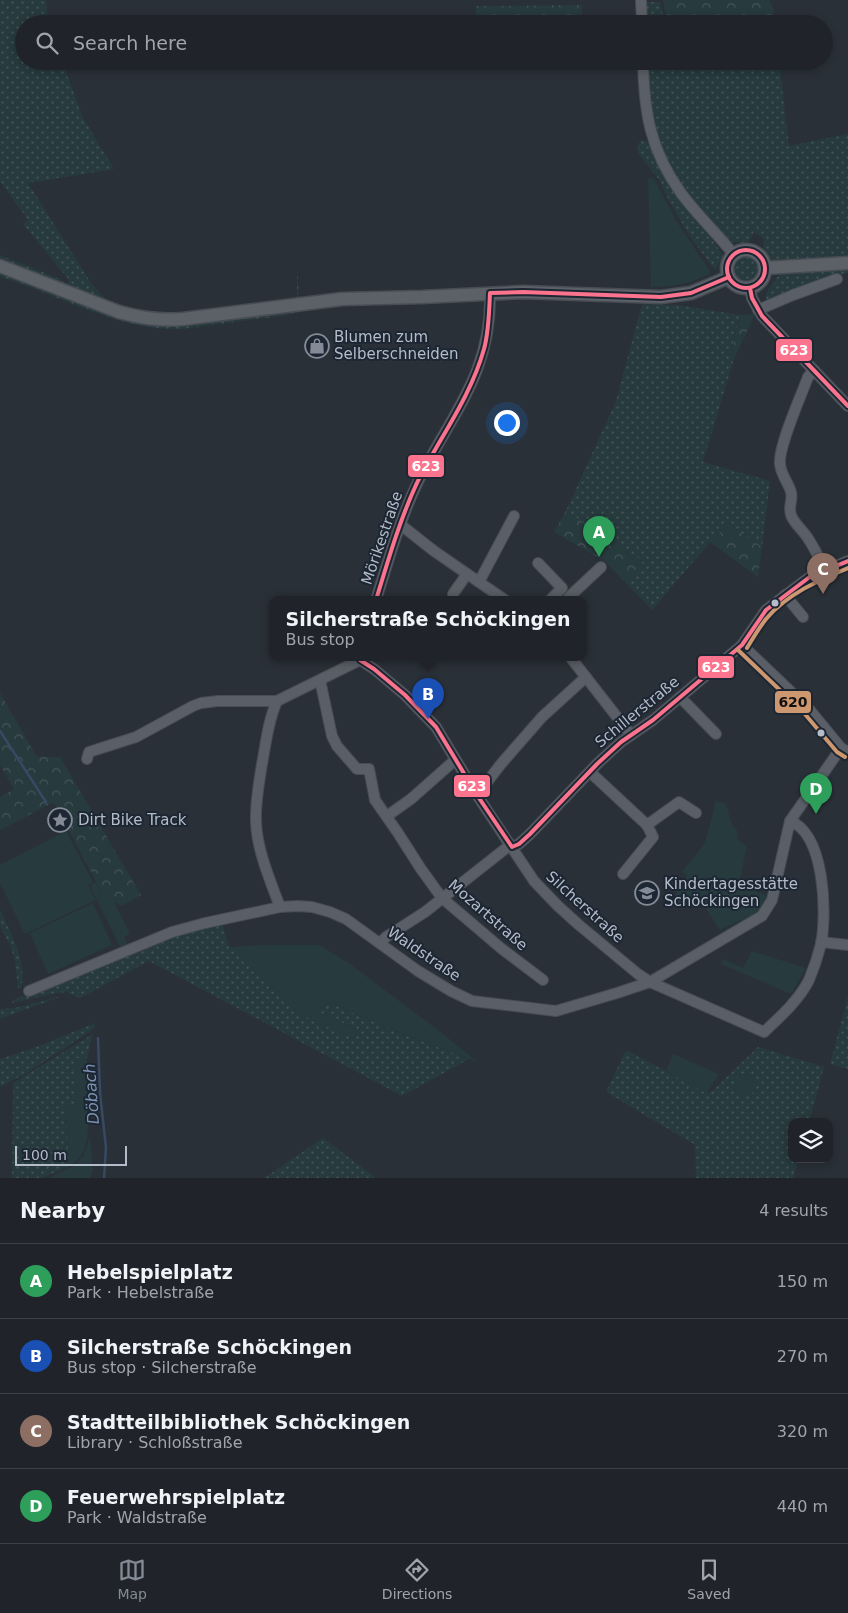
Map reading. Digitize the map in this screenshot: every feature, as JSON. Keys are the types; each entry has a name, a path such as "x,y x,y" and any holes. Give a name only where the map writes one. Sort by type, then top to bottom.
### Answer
{"main road":[{"path":"744,250 755,252 763,260 765,268 761,281 756,286 750,288 738,286 729,277 728,264 734,255 744,250"},
{"path":"765,268 848,263"},
{"path":"0,266 119,312 163,320 342,299 522,292 662,297 689,293 729,277"}],"street":[{"path":"641,0 642,15"},
{"path":"643,70 647,118 663,164 682,193 734,255"},
{"path":"758,310 792,295 837,279"},
{"path":"750,288 752,298 758,310 848,406"},
{"name":"Mörikestraße","path":"377,596 417,484 456,416 476,374 488,335 490,293"},
{"path":"814,370 808,377 786,436 780,458 780,466 781,474 791,492 790,512 792,517 810,540 825,570"},
{"path":"479,582 514,516"},
{"path":"401,525 499,596"},
{"name":"Schillerstraße","path":"380,943 508,848 519,844 590,772 631,735 642,729 742,645 766,610 811,576 848,561"},
{"path":"538,562 568,596"},
{"path":"573,596 601,567"},
{"path":"452,596 467,574"},
{"path":"554,596 562,588"},
{"path":"785,595 804,617"},
{"path":"742,645 809,709 845,750"},
{"name":"Silcherstraße","path":"87,759 89,752 136,738 183,710 201,703 237,700 277,701 356,661"},
{"name":"Silcherstraße","path":"363,661 405,695 436,727 508,848 534,881 558,906 650,982 764,1032 796,999 808,982 816,964 821,942"},
{"path":"573,661 631,735"},
{"path":"477,796 501,764 542,717 586,677"},
{"name":"Mozartstraße","path":"320,680 332,736 357,769 369,769 375,800 442,898 502,949 543,980"},
{"path":"680,698 716,734"},
{"path":"277,701 271,716 264,753 256,822 260,846 280,907"},
{"name":"Waldstraße","path":"29,991 172,932 280,907 312,907 346,919 418,971 472,1001 556,1011 617,993 650,982 762,916 772,900 790,821 845,750"},
{"path":"387,816 455,760"},
{"path":"590,772 647,826 653,837 623,874"},
{"path":"647,826 679,802 696,814"},
{"path":"790,821 799,824 817,853 823,898 821,942 848,945"}],"green space":[{"path":"0,0 46,0 47,15 15,15 15,70 65,70 83,118 114,169 28,183 91,283 107,301 139,310 155,312 177,313 297,297 297,271 299,294 297,299 182,316 139,313 0,262 0,255 60,279 66,284 69,280 23,224 28,220 0,181"},
{"path":"663,0 769,0 774,9 774,15 666,15"},
{"path":"645,2 660,2 663,15 646,15"},
{"path":"582,5 582,15 476,15 476,6"},
{"path":"648,70 780,70 789,146 848,134 848,256 772,260 763,251 764,239 754,232 748,243 731,242 685,190 674,174 664,154 651,119"},
{"path":"642,140 646,141 652,148 678,195 711,237 723,256 715,270 690,237 660,181 638,153 638,144"},
{"path":"648,178 654,179 677,222 711,273 682,284 651,287"},
{"path":"746,254 756,259 761,269 756,279 746,284 736,279 731,269 736,259"},
{"path":"0,266 133,316 301,306 301,311 288,315 183,329 136,325 90,311 0,277"},
{"path":"848,267 848,273 766,302 767,292 779,273"},
{"path":"642,304 677,305 740,315 730,357 734,359 703,462 770,481 762,547 729,524 710,542 652,610 627,584 643,561 566,511 616,401"},
{"path":"755,314 734,359 730,358 740,315"},
{"path":"566,511 643,561 627,584 606,562 554,532"},
{"path":"729,524 762,547 758,577 710,542"},
{"path":"0,693 37,757 60,757 141,895 122,906 103,895 54,802 0,830 0,797 14,789 0,765"},
{"path":"716,801 726,804 732,825 737,830 738,840 747,846 739,884 767,896 758,912 720,930 697,895 679,908 671,902 687,876 682,872 705,843"},
{"path":"66,831 93,882 88,885 96,900 25,934 0,883 0,865"},
{"path":"95,882 103,895 113,900 130,934 124,937 127,944 120,947 90,886"},
{"path":"93,903 112,945 48,974 30,933"},
{"path":"0,910 13,937 20,959 23,980 21,988 18,988 15,961 10,945 0,926"},
{"path":"221,919 229,947 354,1039 357,1030 317,1011 329,1002 385,1027 469,1059 402,1096 149,961 80,998 66,992 12,1003 13,1000 113,962 172,932"},
{"path":"319,945 350,964 478,1062 385,1027 329,1002 317,1011 357,1030 354,1039 311,1020 285,1002 229,947"},
{"path":"752,951 806,968 791,994 721,964 723,959 743,968"},
{"path":"62,996 0,1019 0,1009 15,1008"},
{"path":"848,997 848,1069 830,1064"},
{"path":"95,1023 95,1027 92,1030 25,1074 0,1087 0,1059 39,1046"},
{"path":"93,1034 87,1058 75,1059 75,1107 66,1107 69,1166 42,1178 12,1178 13,1083"},
{"path":"758,1047 824,1067 810,1118 788,1118 788,1163 798,1163 793,1178 696,1178 695,1145 606,1092 626,1050 707,1093 711,1092"},
{"path":"673,1054 719,1074 707,1093 666,1071"},
{"path":"75,1058 87,1058 88,1128 86,1146 82,1154 77,1161 69,1166 66,1107 75,1106"},
{"path":"745,1074 753,1077 756,1085 753,1093 745,1096 737,1093 734,1085 737,1077"},
{"path":"90,1137 93,1170 90,1178 48,1178 75,1165 84,1155"},
{"path":"323,1138 376,1178 264,1178"}],"waterway":[{"name":"Döbach","path":"0,731 46,802"},
{"name":"Döbach","path":"98,1038 100,1093 106,1148 104,1178"}],"transit line":[{"name":"623","path":"746,250 759,256 765,269 759,282 746,288 733,282 727,269 733,256 746,250"},
{"name":"623","path":"377,596 399,527 416,485 471,385 478,367 487,335 490,293 523,292 661,297 691,293 729,277"},
{"name":"623","path":"750,288 752,298 762,316 848,406"},
{"name":"623","path":"362,661 405,695 436,727 477,795 512,847 519,844 530,834 597,764 621,742 653,720 742,645 766,610 811,576 848,561"},
{"name":"620","path":"747,648 766,619 784,602 815,583 848,568"},
{"name":"620","path":"738,650 804,713 837,752 845,757"}],"place":[{"name":"Blumen zum Selberschneiden","path":"317,346"},
{"name":"Hebelspielplatz","path":"599,557"},
{"name":"Stadtteilbibliothek Schöckingen","path":"823,594"},
{"name":"Silcherstraße Schöckingen","path":"428,719"},
{"name":"Feuerwehrspielplatz","path":"816,814"},
{"name":"Dirt Bike Track","path":"60,820"},
{"name":"Kindertagesstätte Schöckingen","path":"647,893"}]}
